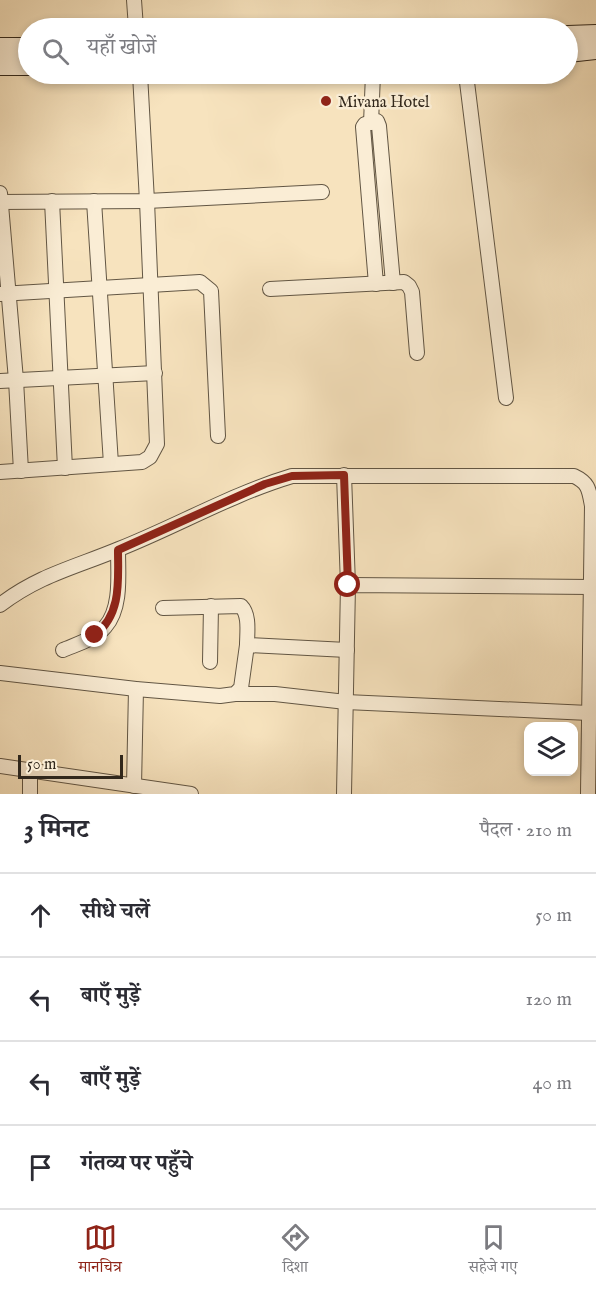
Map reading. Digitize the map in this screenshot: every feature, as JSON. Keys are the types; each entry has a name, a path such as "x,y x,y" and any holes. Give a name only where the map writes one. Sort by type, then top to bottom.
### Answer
{"main road":[{"path":"578,36 596,35"},
{"path":"0,48 18,48"},
{"path":"578,51 596,49"},
{"path":"0,65 18,65"}],"street":[{"path":"134,0 135,18"},
{"path":"0,472 142,462 150,457 157,444 141,84"},
{"path":"371,123 373,84"},
{"path":"467,84 506,398"},
{"path":"376,284 363,130 365,124 377,122 393,283"},
{"path":"0,202 147,201 322,192"},
{"path":"0,193 5,293 16,380 21,471"},
{"path":"52,201 65,468"},
{"path":"94,201 111,464"},
{"path":"5,293 200,282 211,291 218,436"},
{"path":"270,289 404,282 412,292 417,353"},
{"path":"0,381 154,373"},
{"path":"344,475 348,585 344,794"},
{"path":"0,605 41,579 75,564 118,550 265,484 292,476 574,476 583,480 589,489 594,506 591,587 593,713 588,794"},
{"path":"63,650 105,628 116,600 118,550"},
{"path":"348,585 591,587"},
{"path":"163,608 237,605 245,610 247,645 243,684 235,694"},
{"path":"210,662 211,606"},
{"path":"247,645 347,650"},
{"path":"0,673 220,696 275,694 346,702 593,713"},
{"path":"134,786 136,688"},
{"path":"0,766 98,787 134,786 189,794"},
{"path":"30,771 30,794"}],"place":[{"name":"Mivana Hotel","path":"326,101"}],"route":[{"path":"95,635 105,628 112,615 118,582 118,550 265,484 292,476 344,475 348,585"}]}
